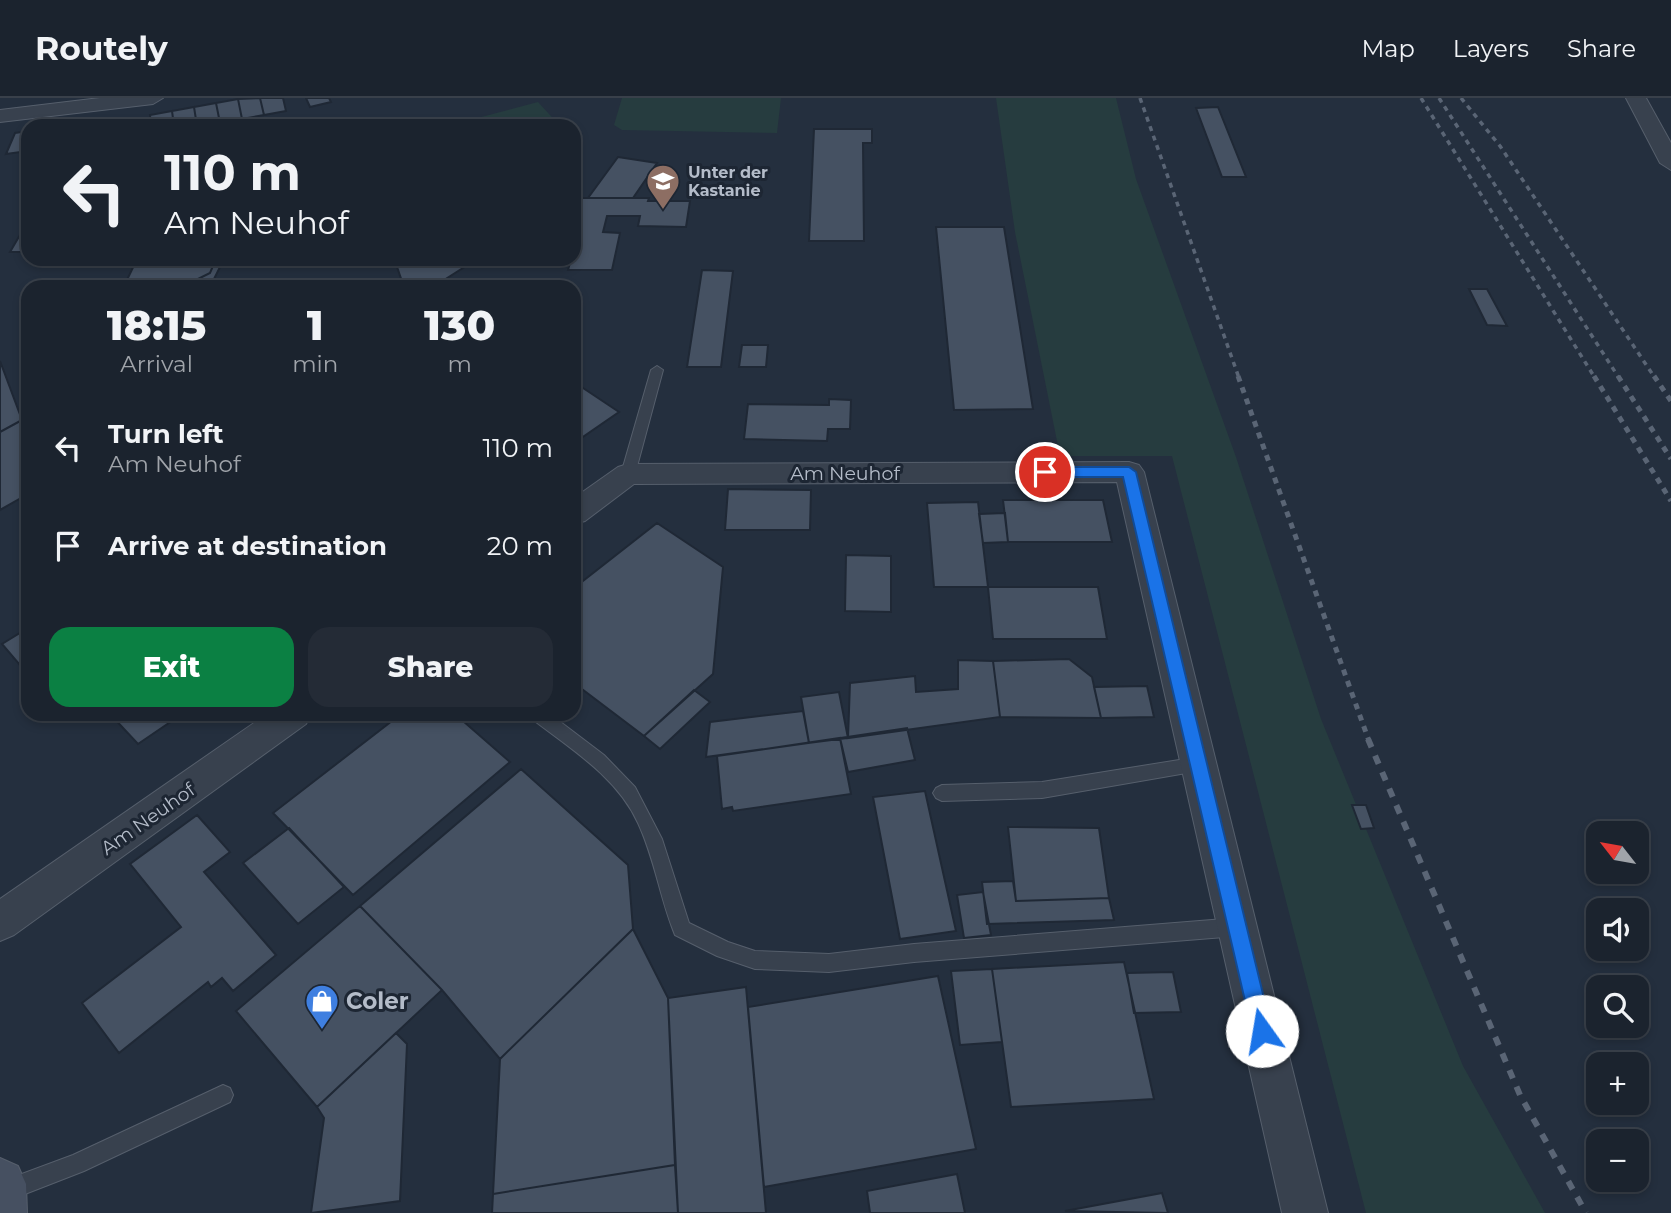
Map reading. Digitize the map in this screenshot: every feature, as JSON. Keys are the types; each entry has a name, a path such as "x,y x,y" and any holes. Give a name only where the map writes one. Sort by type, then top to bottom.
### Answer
{"main road":[{"path":"0,1184 1,1213"}],"street":[{"path":"0,116 153,98"},
{"path":"1636,98 1671,163"},
{"name":"Am Neuhof","path":"628,474 1129,472 1198,764"},
{"path":"581,508 628,474"},
{"name":"Am Neuhof","path":"0,922 284,721"},
{"path":"1198,764 1305,1213"}],"lane":[{"path":"628,474 657,370"},
{"path":"547,721 614,775 631,794 648,828 682,929 724,950 755,960 829,963 914,953 1237,927"},
{"path":"942,793 1042,790 1198,764"},
{"path":"1,1192 77,1164 223,1095"}],"green space":[{"path":"622,98 781,98 777,133 622,130 614,125"},
{"path":"996,98 1116,98 1136,179 1236,457 1321,719 1463,1066 1545,1213 1366,1213 1172,456 1060,456 1015,232"},
{"path":"538,102 554,119 474,119"}],"building":[{"path":"260,98 283,98 286,111 264,115"},
{"path":"260,98 264,115 242,119 238,99"},
{"path":"306,98 329,98 331,102 310,107"},
{"path":"238,99 242,119 219,119 216,103"},
{"path":"216,103 219,119 196,119 194,107"},
{"path":"194,107 196,119 173,119 172,111"},
{"path":"1218,107 1246,177 1222,177 1196,108"},
{"path":"172,111 173,119 150,119 150,115"},
{"path":"814,129 872,129 872,143 863,143 864,241 809,241"},
{"path":"21,132 21,152 6,154 15,133"},
{"path":"618,157 657,163 633,198 588,198"},
{"path":"582,198 690,201 686,227 638,226 640,216 607,216 603,232 620,233 612,270 568,270 569,266 581,266"},
{"path":"936,227 1004,227 1033,409 954,410"},
{"path":"21,233 21,252 10,252"},
{"path":"134,266 213,266 210,273 196,280 127,280"},
{"path":"213,266 220,266 214,280 196,280 210,273"},
{"path":"397,266 466,266 444,280 402,280"},
{"path":"702,270 733,271 721,367 687,367"},
{"path":"1469,289 1487,289 1507,326 1487,325"},
{"path":"742,345 768,345 766,367 739,367"},
{"path":"0,361 21,421 0,432"},
{"path":"581,387 619,412 581,438"},
{"path":"829,399 851,400 850,429 828,429 827,441 744,439 748,404 829,405"},
{"path":"21,421 21,498 0,510 0,432"},
{"path":"728,489 811,490 810,530 725,530"},
{"path":"1003,500 1103,500 1112,542 1008,542"},
{"path":"978,502 988,587 934,587 927,503"},
{"path":"1005,513 1008,542 983,543 979,514"},
{"path":"657,523 723,567 713,674 644,736 581,688 581,583"},
{"path":"846,555 891,556 891,612 845,611"},
{"path":"988,587 1098,587 1107,639 993,639"},
{"path":"21,632 21,663 19,664 2,644"},
{"path":"1069,659 1092,677 1101,718 1000,717 993,661"},
{"path":"958,660 993,661 1000,717 848,738 850,683 915,676 916,692 958,689"},
{"path":"1147,686 1154,717 1101,718 1094,687"},
{"path":"694,690 710,702 660,749 644,736"},
{"path":"839,692 848,738 809,743 801,697"},
{"path":"803,711 809,743 706,757 710,722"},
{"path":"117,721 172,721 138,744"},
{"path":"392,721 463,721 510,762 353,895 273,813"},
{"path":"907,728 915,760 848,772 840,738"},
{"path":"840,738 851,794 733,811 732,807 722,809 717,756"},
{"path":"521,769 628,865 633,929 500,1059 442,990 360,906"},
{"path":"925,791 956,931 900,939 873,797"},
{"path":"1352,805 1366,805 1374,828 1361,829"},
{"path":"197,815 230,852 204,872 276,955 233,991 222,978 211,987 208,982 119,1053 82,1003 181,927 130,864"},
{"path":"1008,827 1099,828 1109,898 1016,901"},
{"path":"289,828 344,887 298,924 243,863"},
{"path":"1013,881 1016,901 1109,898 1114,920 987,924 982,882"},
{"path":"983,892 991,935 964,938 957,895"},
{"path":"360,906 442,990 317,1107 236,1011"},
{"path":"633,929 668,998 675,1165 493,1194 500,1059"},
{"path":"1124,962 1154,1099 1011,1107 992,969"},
{"path":"992,969 1002,1042 960,1045 951,971"},
{"path":"1173,972 1181,1012 1134,1013 1127,973"},
{"path":"938,976 976,1149 764,1187 748,1007"},
{"path":"746,987 766,1213 678,1213 668,998"},
{"path":"396,1033 407,1044 400,1201 311,1213 324,1118 317,1107"},
{"path":"675,1165 678,1213 492,1213 493,1194"},
{"path":"957,1174 965,1213 870,1213 867,1191"},
{"path":"1162,1193 1168,1213 1065,1211"}],"railway":[{"path":"1140,98 1239,378"},
{"path":"1421,98 1595,378"},
{"path":"1439,98 1619,378"},
{"path":"1461,98 1500,146 1655,378"},
{"path":"1238,376 1369,741"},
{"path":"1594,376 1671,501"},
{"path":"1618,376 1671,459"},
{"path":"1654,376 1671,401"},
{"path":"1368,739 1520,1095 1586,1213"}],"place":[{"name":"Unter der Kastanie","path":"663,211"},
{"name":"Coler","path":"322,1031"}],"route":[{"path":"1045,472 1129,472 1262,1031"}]}
